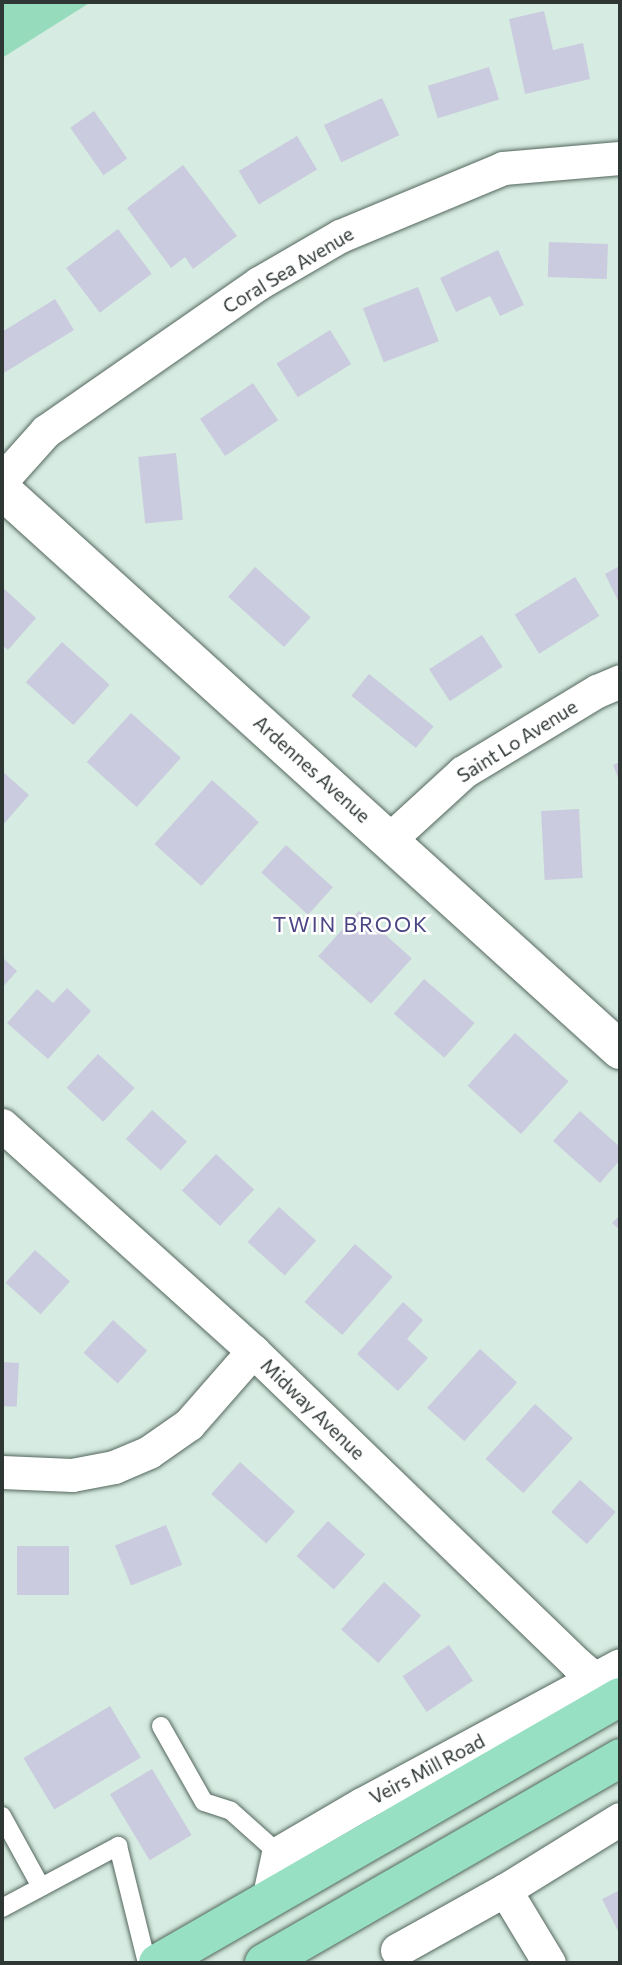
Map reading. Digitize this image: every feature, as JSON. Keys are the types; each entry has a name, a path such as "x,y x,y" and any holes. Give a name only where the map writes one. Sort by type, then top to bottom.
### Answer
{"main road":[{"name":"Veirs Mill Road","path":"158,1963 268,1900 615,1688"},
{"path":"264,1963 620,1758"}],"street":[{"name":"Coral Sea Avenue","path":"2,480 46,431 259,283 340,236 503,169 620,158"},
{"name":"Ardennes Avenue","path":"2,489 620,1050"},
{"name":"Saint Lo Avenue","path":"390,839 463,772 597,691 620,681"},
{"name":"Midway Avenue","path":"2,1125 253,1351 615,1688"},
{"path":"2,1472 72,1475 114,1467 149,1452 189,1424 253,1351"},
{"name":"Veirs Mill Road","path":"278,1853 374,1797 615,1688"},
{"path":"397,1950 505,1890 620,1819"},
{"path":"268,1900 278,1853"},
{"path":"505,1890 550,1963"}],"lane":[{"path":"161,1726 204,1802 231,1811 278,1853"},
{"path":"2,1816 41,1887"},
{"path":"2,1908 118,1846 147,1963"}],"green space":[{"path":"2,2 91,2 2,58"}],"building":[{"path":"544,11 553,50 583,43 590,79 525,94 509,19"},
{"path":"489,67 499,100 438,118 428,86"},
{"path":"382,98 399,135 341,162 324,125"},
{"path":"94,111 127,159 104,175 70,128"},
{"path":"297,136 317,169 259,204 239,171"},
{"path":"183,165 237,236 193,269 185,257 171,268 127,208"},
{"path":"118,229 152,274 100,313 66,268"},
{"path":"549,242 608,244 607,279 548,277"},
{"path":"498,250 524,305 500,316 490,296 456,312 440,278"},
{"path":"418,287 439,341 384,362 363,308"},
{"path":"55,299 74,330 2,374 2,332"},
{"path":"330,330 351,364 298,397 277,363"},
{"path":"253,383 278,420 225,456 200,419"},
{"path":"176,453 183,520 145,524 138,457"},
{"path":"620,566 620,605 605,574"},
{"path":"255,567 311,617 284,647 228,597"},
{"path":"575,577 599,616 539,654 515,615"},
{"path":"2,587 36,618 8,650 2,645"},
{"path":"482,635 503,667 450,701 429,669"},
{"path":"62,642 110,685 73,725 26,682"},
{"path":"369,674 434,726 416,748 351,696"},
{"path":"131,713 181,758 137,807 87,762"},
{"path":"620,762 620,783 613,765"},
{"path":"2,771 29,795 2,826"},
{"path":"212,780 259,822 201,886 154,844"},
{"path":"579,809 583,878 545,880 541,811"},
{"path":"286,845 333,887 308,915 261,872"},
{"path":"359,911 412,959 371,1004 318,956"},
{"path":"2,957 17,971 2,988"},
{"path":"424,979 475,1023 444,1058 394,1014"},
{"path":"67,988 91,1011 48,1059 7,1023 37,989 53,1003"},
{"path":"515,1033 569,1081 521,1134 467,1086"},
{"path":"98,1054 135,1088 103,1122 67,1088"},
{"path":"152,1110 187,1141 161,1170 126,1139"},
{"path":"580,1111 620,1147 620,1160 600,1183 553,1141"},
{"path":"216,1154 254,1189 220,1226 182,1191"},
{"path":"279,1207 316,1240 285,1275 248,1242"},
{"path":"620,1215 620,1230 612,1223"},
{"path":"355,1244 393,1277 342,1335 304,1302"},
{"path":"35,1250 70,1281 40,1314 6,1283"},
{"path":"403,1302 423,1320 407,1339 428,1358 398,1391 357,1354"},
{"path":"113,1320 147,1351 118,1383 84,1353"},
{"path":"480,1349 517,1382 464,1441 427,1408"},
{"path":"2,1362 19,1363 17,1407 2,1406"},
{"path":"535,1404 573,1438 523,1493 485,1459"},
{"path":"240,1462 295,1512 266,1543 211,1494"},
{"path":"580,1480 616,1512 587,1544 551,1512"},
{"path":"328,1521 365,1554 334,1589 297,1556"},
{"path":"166,1525 182,1565 131,1585 115,1546"},
{"path":"17,1546 69,1546 69,1595 17,1595"},
{"path":"384,1582 421,1615 378,1663 341,1630"},
{"path":"449,1645 473,1681 427,1712 403,1676"},
{"path":"110,1706 141,1757 54,1809 23,1758"},
{"path":"152,1769 192,1835 150,1860 110,1794"},
{"path":"620,1890 620,1935 602,1899"}],"district":[{"name":"TWIN BROOK","path":"351,924"}]}
